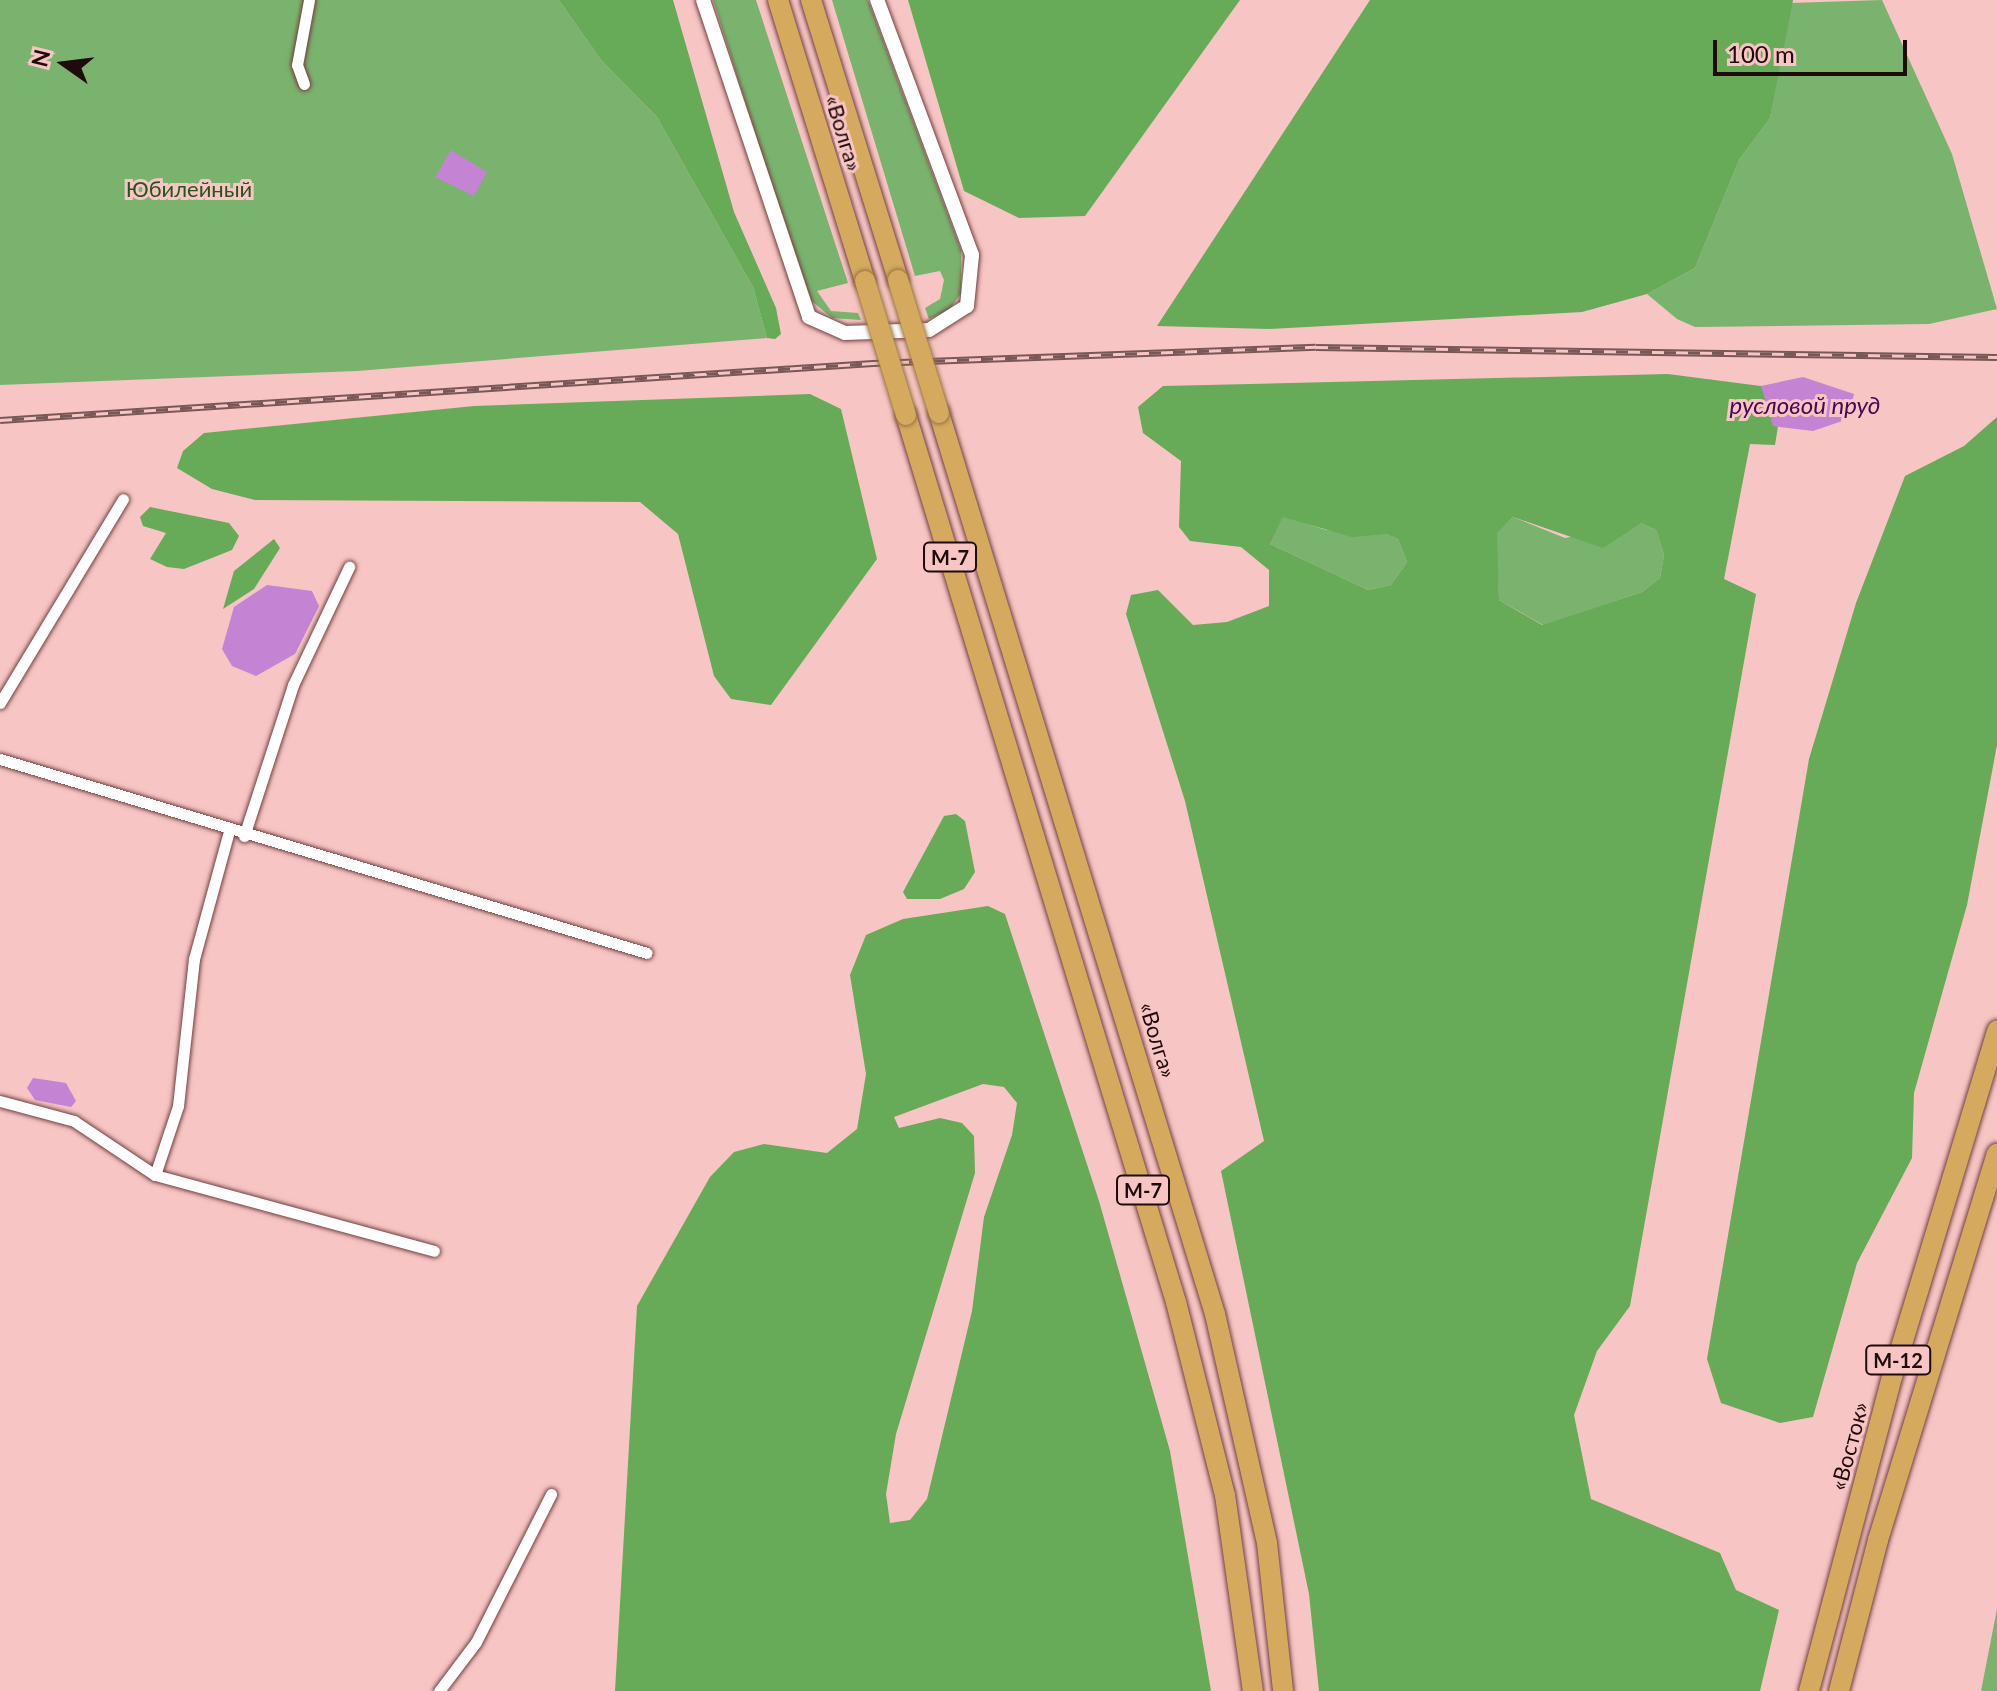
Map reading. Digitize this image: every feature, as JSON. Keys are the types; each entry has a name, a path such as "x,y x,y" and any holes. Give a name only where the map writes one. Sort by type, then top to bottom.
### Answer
{"highway":[{"name":"«Волга»","path":"778,0 1176,1302 1225,1495 1253,1691"},
{"name":"«Волга»","path":"811,0 1229,1367 1267,1543 1283,1691"},
{"name":"«Восток»","path":"1809,1691 1892,1377 1997,1031"},
{"name":"М-12","path":"1839,1691 1878,1540 1997,1154"}],"main road":[{"path":"703,0 809,317 845,333 929,330 967,306 972,255 877,0"}],"street":[{"path":"304,84 297,65 309,0"},
{"path":"0,703 123,499"},
{"path":"244,836 293,685 349,567"},
{"path":"0,759 244,836 647,953"},
{"path":"155,1175 178,1106 194,959 229,831"},
{"path":"0,1101 74,1121 155,1175 434,1251"},
{"path":"439,1691 476,1642 551,1494"}],"green space":[{"name":"Юбилейный","path":"0,0 559,0 601,60 657,117 753,287 767,338 357,371 0,385"},
{"path":"559,0 673,0 734,212 776,308 781,334 775,339 767,338 753,287 657,117 601,60"},
{"path":"713,0 756,0 848,283 817,291 831,311 858,313 861,320 832,318 807,297"},
{"path":"832,0 868,0 961,250 961,293 950,309 929,319 925,308 940,299 944,280 940,271 915,276"},
{"path":"908,0 1240,0 1085,216 1019,218 964,191"},
{"path":"1370,0 1793,0 1770,118 1739,160 1695,268 1647,294 1582,312 1269,329 1157,326"},
{"path":"1882,0 1952,154 1997,309 1929,324 1695,327 1677,319 1647,294 1695,268 1739,160 1770,118 1790,3"},
{"path":"1668,374 1784,389 1775,445 1750,444 1724,579 1756,594 1630,1306 1597,1351 1574,1415 1591,1499 1720,1553 1736,1590 1779,1610 1760,1691 1319,1691 1309,1594 1221,1171 1264,1141 1185,801 1126,614 1131,595 1158,590 1193,625 1227,622 1269,606 1269,570 1241,547 1190,541 1179,527 1181,461 1143,433 1138,407 1163,386","holes":["1283,517 1352,537 1386,534 1398,539 1407,562 1391,585 1368,590 1270,544","1513,517 1603,548 1641,523 1656,530 1664,555 1660,578 1642,592 1542,625 1499,600 1497,533"]},
{"path":"810,394 841,409 877,559 771,705 731,699 714,676 678,534 640,502 255,500 212,489 177,468 183,451 204,433 474,406"},
{"path":"1997,417 1997,745 1967,905 1914,1093 1912,1158 1857,1263 1813,1417 1780,1423 1721,1403 1707,1359 1809,759 1856,603 1905,476 1964,446"},
{"path":"150,507 229,523 239,536 232,550 184,569 167,567 150,559 166,533 143,526 140,517"},
{"path":"1283,516 1326,530 1386,534 1398,539 1407,562 1391,585 1368,590 1270,544"},
{"path":"1513,517 1565,538 1641,523 1656,530 1664,555 1660,578 1642,592 1543,625 1499,600 1496,533"},
{"path":"274,539 280,548 254,589 223,609 234,571"},
{"path":"956,814 965,821 975,872 964,889 940,899 907,899 903,892 944,816"},
{"path":"988,906 1005,914 1099,1201 1170,1451 1211,1691 615,1691 637,1306 710,1177 734,1152 764,1144 827,1153 857,1129 866,1074 850,975 866,935 903,919","holes":["983,1084 1004,1087 1017,1103 1012,1135 984,1217 972,1311 927,1499 910,1520 890,1523 886,1494 896,1434 975,1173 974,1136 962,1123 940,1118 899,1128 894,1117"]},
{"path":"1997,1609 1997,1691 1981,1691"}],"water":[{"path":"451,150 487,172 474,196 435,177"},
{"name":"русловой пруд","path":"1803,377 1854,394 1848,419 1813,431 1773,426 1761,386"},
{"path":"267,585 312,591 319,606 295,654 256,676 232,666 222,649 234,607"},
{"path":"33,1078 66,1083 76,1101 71,1107 35,1100 27,1088"}],"railway":[{"path":"0,420 873,363 1316,347 1997,357"}]}
